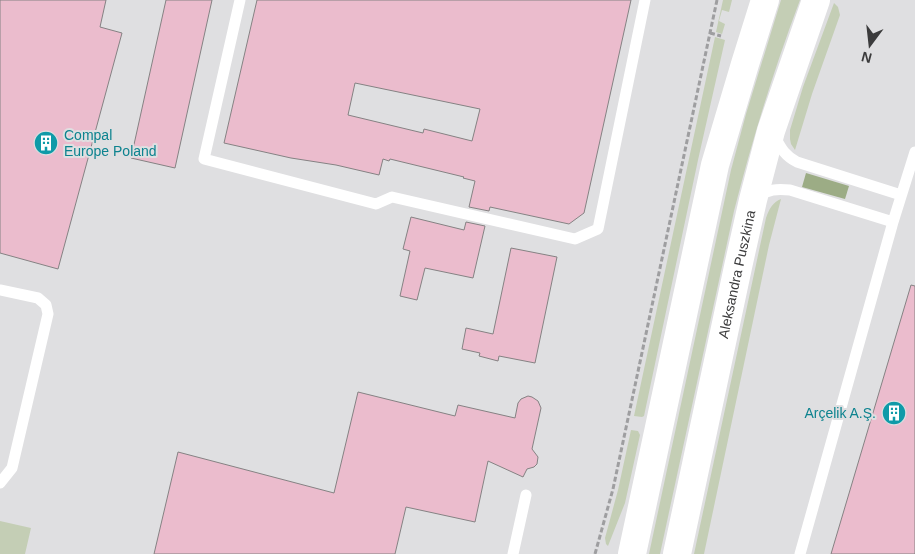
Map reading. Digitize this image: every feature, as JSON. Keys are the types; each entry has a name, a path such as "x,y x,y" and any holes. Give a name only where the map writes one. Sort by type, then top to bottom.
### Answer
{"main road":[{"path":"632,554 715,165 765,0"},
{"name":"Aleksandra Puszkina","path":"677,554 753,200 771,132 816,0"}],"lane":[{"path":"240,0 204,159 376,204 392,197 575,238 598,229 645,0"},
{"path":"771,132 782,151 789,158 797,162 901,195"},
{"path":"800,554 893,222 915,152"},
{"path":"753,200 762,193 772,189 790,190 893,222"},
{"path":"0,290 38,298 46,305 48,314 12,468 0,483"},
{"path":"513,554 526,495"}],"path":[{"path":"595,554 615,479 717,0"},
{"path":"710,33 721,36"}],"green space":[{"path":"723,0 732,0 729,12 722,10 719,21 725,24 722,34 716,32"},
{"path":"781,0 800,0 764,105 734,211 660,554 649,554 731,170"},
{"path":"834,3 838,7 840,15 812,94 795,150 791,144 790,130 803,87"},
{"path":"715,37 725,40 644,416 634,416"},
{"path":"806,173 849,186 845,199 802,187"},
{"path":"781,199 769,245 704,554 694,554 766,218 772,206"},
{"path":"631,430 638,431 640,435 625,503 608,546 605,538"},
{"path":"0,521 31,528 25,554 0,554"}],"building":[{"name":"Compal Europe Poland","path":"0,0 106,0 100,27 122,33 58,269 0,253"},
{"path":"166,0 212,0 175,168 131,158"},
{"path":"257,0 631,0 584,213 569,224 490,207 489,211 469,207 475,181 390,159 389,161 383,159 379,175 224,143","holes":["355,83 480,109 472,141 424,129 423,133 348,115"]},
{"path":"411,217 464,230 466,222 485,226 473,278 425,268 417,300 400,296 410,251 403,249"},
{"path":"511,248 557,257 535,363 499,356 498,361 479,356 480,353 462,349 466,328 493,334"},
{"name":"Arçelik A.Ş.","path":"911,285 915,286 915,554 831,554"},
{"path":"358,392 455,416 458,405 515,418 518,403 521,399 528,396 532,397 538,401 541,408 532,449 538,457 537,464 527,469 523,477 488,461 475,522 406,507 395,554 154,554 178,452 334,493"}],"place":[{"name":"Compal Europe Poland","path":"46,143"},
{"name":"Arçelik A.Ş.","path":"894,413"}]}
